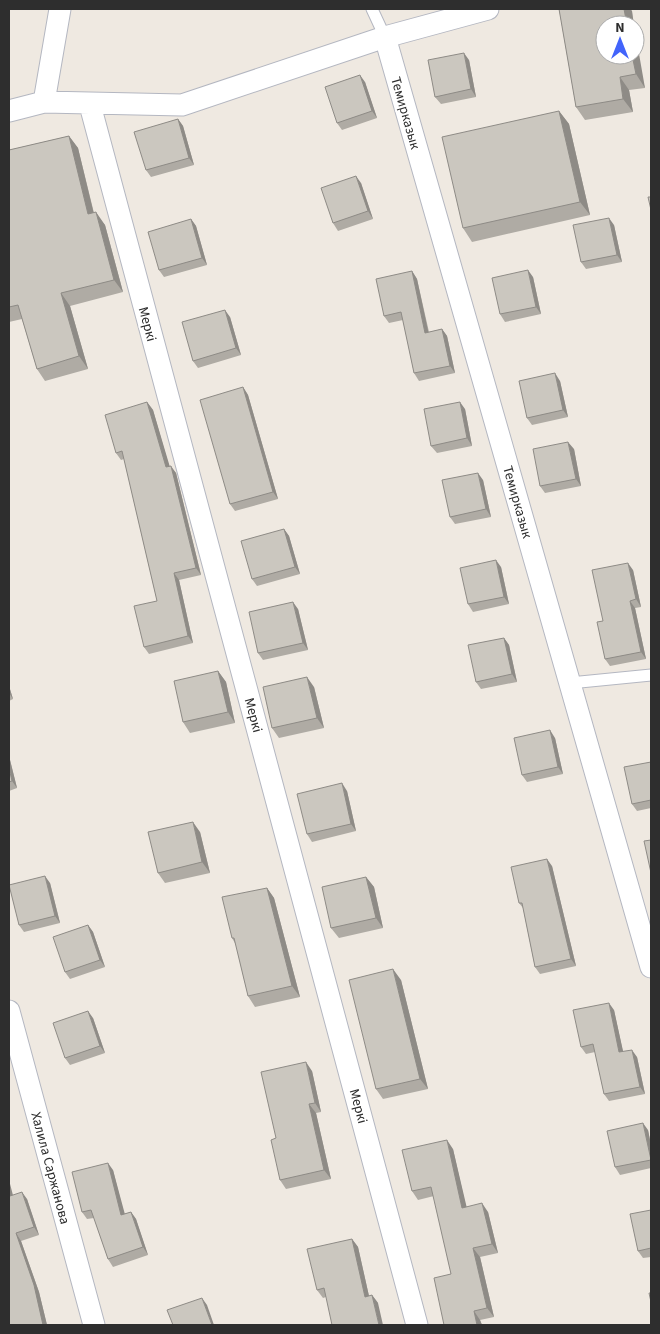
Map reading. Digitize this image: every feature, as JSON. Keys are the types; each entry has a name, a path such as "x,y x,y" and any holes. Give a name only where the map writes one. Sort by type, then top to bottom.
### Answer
{"street":[{"path":"44,102 60,9"},
{"path":"9,111 44,102 90,105 182,105 384,38 488,9"},
{"name":"Темирказык","path":"384,38 651,967"},
{"name":"Меркі","path":"90,105 418,1325"},
{"name":"Халила Саржанова","path":"9,1011 94,1325"}],"lane":[{"path":"372,9 384,38"},
{"path":"570,683 651,675"}],"building":[{"path":"559,9 624,9 625,15 595,15 595,65 634,65 636,74 620,77 623,99 576,107"},
{"path":"464,53 471,89 435,97 428,60"},
{"path":"360,75 372,111 337,123 325,87"},
{"path":"559,111 580,202 463,228 442,137"},
{"path":"178,119 189,158 146,170 134,132"},
{"path":"69,136 88,214 96,212 114,280 61,293 79,356 37,369 18,305 9,307 9,150"},
{"path":"356,176 368,211 333,223 321,188"},
{"path":"648,197 651,197 651,210"},
{"path":"609,218 617,255 581,262 573,225"},
{"path":"191,219 202,258 159,270 148,232"},
{"path":"528,270 536,307 500,314 492,278"},
{"path":"412,271 425,333 442,329 450,366 414,373 401,312 384,316 376,279"},
{"path":"225,310 236,348 193,361 182,322"},
{"path":"555,373 563,410 527,418 519,381"},
{"path":"243,387 273,492 230,504 200,400"},
{"path":"147,402 166,467 171,466 196,568 174,573 188,636 144,647 134,606 157,601 122,451 116,453 105,415"},
{"path":"460,402 467,438 431,446 424,409"},
{"path":"568,442 576,479 540,486 533,449"},
{"path":"478,473 486,509 450,517 442,480"},
{"path":"284,529 295,567 252,579 241,541"},
{"path":"496,560 504,597 468,604 460,568"},
{"path":"628,563 636,599 630,601 641,652 605,659 597,622 603,621 592,570"},
{"path":"293,602 303,643 258,653 249,612"},
{"path":"504,638 512,674 476,682 468,645"},
{"path":"218,671 228,712 183,722 174,681"},
{"path":"307,677 317,718 272,728 263,687"},
{"path":"550,730 558,767 522,775 514,738"},
{"path":"651,762 651,800 632,804 624,767"},
{"path":"9,768 12,781 9,782"},
{"path":"342,783 351,824 307,834 297,794"},
{"path":"193,822 202,862 158,873 148,832"},
{"path":"651,840 651,873 644,841"},
{"path":"547,859 571,959 535,967 522,903 519,903 511,867"},
{"path":"45,876 55,916 19,925 9,885"},
{"path":"366,877 376,918 331,928 322,887"},
{"path":"267,888 292,986 248,996 222,897"},
{"path":"88,925 100,960 65,972 53,937"},
{"path":"393,969 420,1079 376,1089 349,980"},
{"path":"609,1003 619,1052 632,1050 640,1087 604,1094 593,1044 581,1047 573,1010"},
{"path":"88,1011 100,1046 65,1058 53,1023"},
{"path":"306,1062 315,1103 309,1104 324,1170 280,1180 271,1140 276,1138 261,1072"},
{"path":"643,1123 651,1160 615,1167 607,1131"},
{"path":"447,1140 462,1208 482,1203 492,1244 473,1248 487,1308 474,1311 477,1325 444,1325 434,1278 451,1274 431,1187 412,1191 402,1150"},
{"path":"108,1163 121,1215 131,1212 143,1247 108,1259 91,1210 82,1212 72,1172"},
{"path":"9,1192 10,1196 22,1192 34,1227 16,1233 34,1285 43,1325 9,1325"},
{"path":"651,1210 651,1248 638,1251 630,1214"},
{"path":"352,1239 365,1297 372,1295 379,1325 332,1325 324,1288 317,1290 307,1249"},
{"path":"202,1298 212,1325 173,1325 167,1310"}]}
